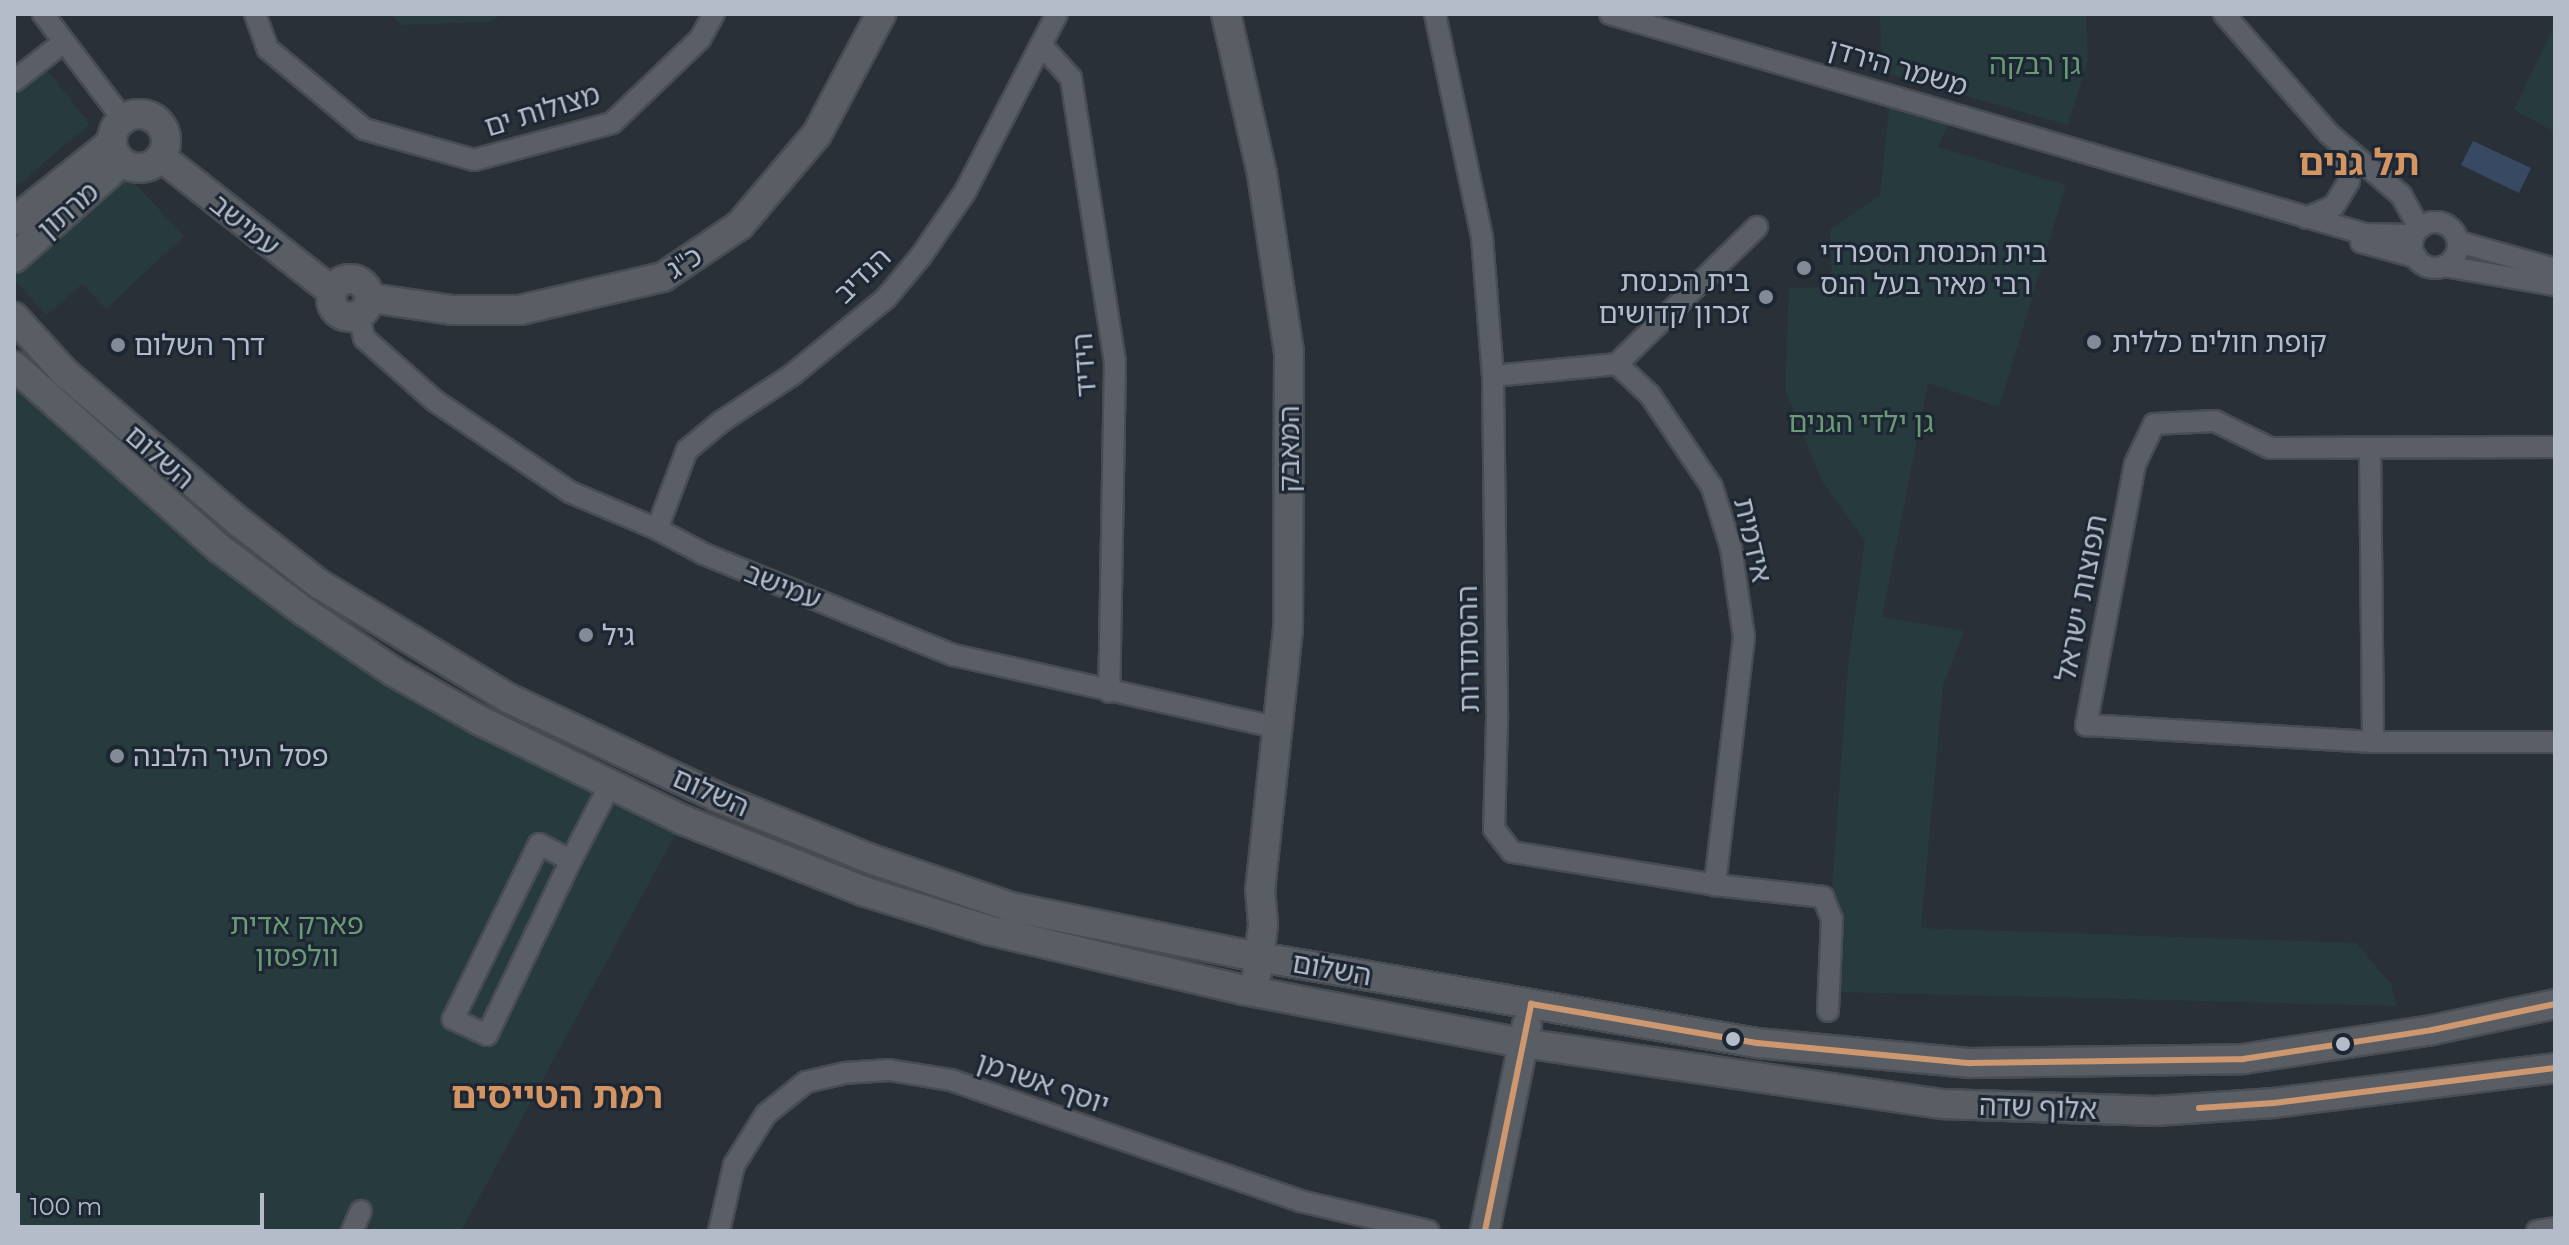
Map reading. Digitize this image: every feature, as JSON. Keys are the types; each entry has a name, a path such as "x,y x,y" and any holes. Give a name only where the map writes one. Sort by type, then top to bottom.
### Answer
{"main road":[{"name":"כ\"ג","path":"365,307 520,310 663,277 740,225 817,134 881,14"},
{"name":"המאבק","path":"1226,14 1262,174 1289,353 1288,629 1260,889 1263,925 1251,955 1256,974 1244,990"},
{"path":"138,113 156,119 166,135 161,157 142,168 119,141 138,113"},
{"name":"מרתון","path":"14,221 119,141"},
{"name":"מרתון","path":"14,258 119,141"},
{"name":"עמישב","path":"161,157 332,291 339,282 351,278 364,285 365,307"},
{"name":"השלום","path":"14,317 65,373 239,522 319,584 508,698 717,797 882,863 1011,907 1251,955 1531,1004"},
{"name":"השלום","path":"14,366 219,548 305,612 394,672 479,720 683,820 863,891 1047,946 1244,990 1523,1043"},
{"path":"1485,1231 1531,1004"},
{"name":"אלוף שדה","path":"1531,1004 1757,1043 1970,1063 2228,1061 2432,1030 2555,1004"},
{"name":"אלוף שדה","path":"1523,1043 1927,1102 2040,1109 2156,1111 2274,1103 2555,1068"}],"street":[{"path":"43,14 64,42 119,141"},
{"name":"מצולות ים","path":"255,14 268,49 364,129 474,160 612,123 700,39 714,14"},
{"name":"הנדיב","path":"657,529 687,450 722,421 792,375 886,298 921,256 965,192 1043,47 1057,14"},
{"name":"ההסתדרות","path":"1435,14 1482,237 1493,376 1497,718 1494,829 1512,852 1715,885 1823,897 1832,919 1828,1011"},
{"name":"משמר הירדן","path":"1610,14 2365,234 2416,231"},
{"path":"2224,14 2343,147 2401,195 2416,231 2412,250 2427,267 2444,266 2555,285"},
{"path":"14,81 64,42"},
{"name":"הידיד","path":"1043,47 1071,78 1115,362 1109,692"},
{"path":"2306,218 2334,206 2349,181 2343,147"},
{"name":"משמר הירדן","path":"2306,218 2357,241 2416,257"},
{"path":"2416,231 2439,221 2453,229 2459,242 2456,257 2444,266"},
{"path":"1493,376 1617,364 1757,227"},
{"path":"2459,242 2555,269"},
{"name":"עמישב","path":"365,307 364,338 435,401 570,492 657,529 704,554 953,655 1276,727"},
{"name":"אידמית","path":"1617,364 1650,395 1712,487 1731,548 1744,637 1715,885"},
{"name":"תפוצות ישראל","path":"2555,447 2270,448 2215,421 2154,424 2135,464 2086,725 2373,742 2555,742"},
{"path":"2370,448 2373,742"},
{"path":"571,860 539,844 453,1019 487,1035 610,785"},
{"name":"יוסף אשרמן","path":"719,1231 734,1165 766,1114 806,1082 844,1073 889,1070 951,1080 1300,1201 1429,1231"},
{"path":"352,1231 361,1211"},
{"path":"2537,1231 2555,1228"}],"green space":[{"path":"391,14 502,14 491,22 401,25"},
{"name":"גן רבקה","path":"1880,14 2086,14 2088,60 2068,125 1882,72"},
{"path":"2555,24 2555,132 2514,110"},
{"path":"47,70 90,124 14,188 14,96"},
{"name":"גן ילדי הגנים","path":"1890,99 1954,112 1938,147 2066,185 1999,407 1928,383 1882,617 1964,631 1943,686 1921,928 2356,943 2391,984 2397,1006 1838,992 1832,890 1848,666 1865,541 1822,481 1785,390 1789,288 1832,287 1830,230 1880,195"},
{"path":"124,172 184,236 106,309 82,284 47,315 14,280 14,274"},
{"name":"פארק אדית וולפסון","path":"14,363 305,612 683,820 461,1231 14,1231"}],"water":[{"path":"2473,141 2531,168 2519,193 2461,165"}],"transit line":[{"path":"1485,1231 1531,1004 1757,1043 1970,1063 2243,1059 2432,1030 2555,1004"},
{"path":"2199,1108 2274,1103 2555,1068"}],"place":[{"name":"בית הכנסת הספרדי רבי מאיר בעל הנס","path":"1804,268"},
{"name":"בית הכנסת זכרון קדושים","path":"1766,297"},
{"name":"קופת חולים כללית","path":"2094,342"},
{"name":"דרך השלום","path":"118,345"},
{"name":"גיל","path":"586,635"},
{"name":"פסל העיר הלבנה","path":"117,756"}],"district":[{"name":"תל גנים","path":"2359,163"},
{"name":"רמת הטייסים","path":"557,1096"}]}
